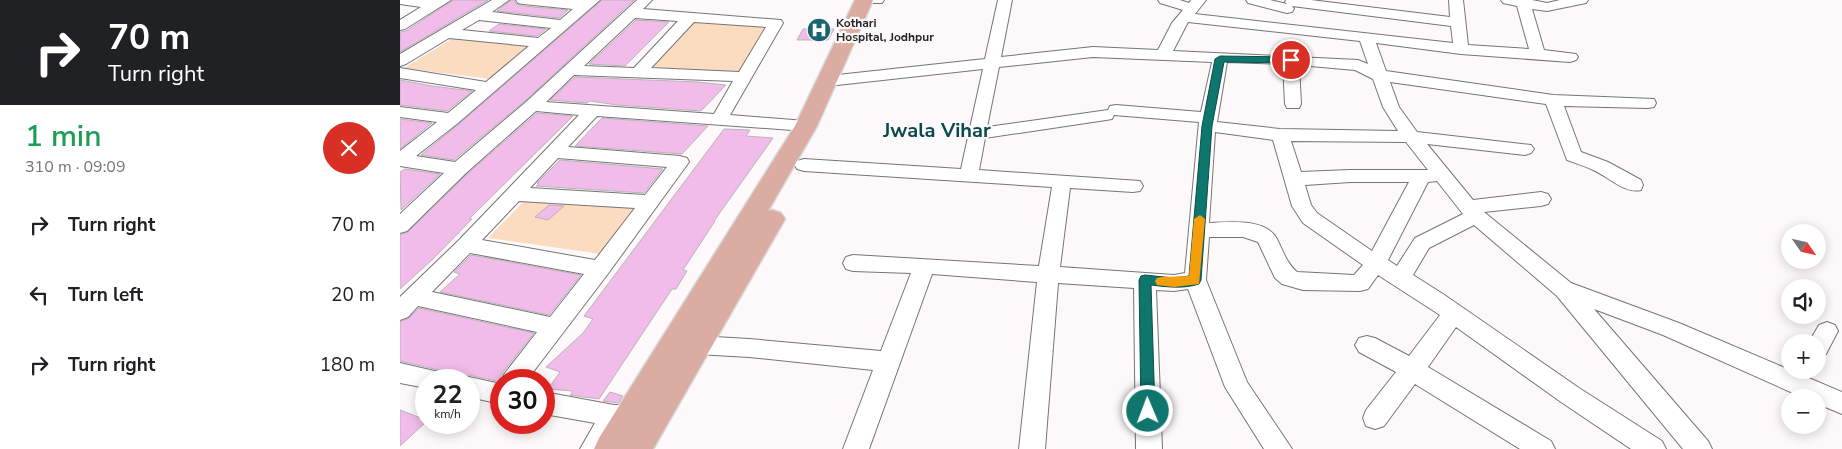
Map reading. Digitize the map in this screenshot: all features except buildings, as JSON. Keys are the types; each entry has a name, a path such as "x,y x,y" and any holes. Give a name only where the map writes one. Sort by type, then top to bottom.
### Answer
{"main road":[{"path":"635,449 804,165 864,0"},
{"path":"611,449 622,416 802,126 836,81 877,0"}],"street":[{"path":"401,0 439,3"},
{"path":"400,61 502,0"},
{"path":"523,0 589,3"},
{"path":"400,226 408,211 532,106 645,0"},
{"path":"532,106 720,118 802,126 860,0"},
{"path":"871,0 877,0"},
{"path":"970,174 993,65 1004,0"},
{"path":"1165,0 1275,28 1366,37 1461,50 1570,57"},
{"path":"1253,0 1458,22"},
{"path":"1456,0 1461,50"},
{"path":"1515,2 1547,6 1582,0"},
{"path":"1515,2 1538,55"},
{"path":"403,22 439,3"},
{"path":"459,169 400,160 452,120 488,87 589,3"},
{"path":"1272,59 1275,28 1291,4"},
{"path":"1163,56 1179,24 1192,8"},
{"path":"631,13 776,23 720,118"},
{"path":"476,15 563,24"},
{"path":"639,72 690,17"},
{"path":"446,33 540,43"},
{"path":"1366,37 1391,107 1411,137 1472,211 1565,290 1699,449"},
{"path":"836,81 1088,53 1291,60 1358,66 1378,75 1553,100 1596,103 1648,103"},
{"path":"1220,59 1208,122 1199,230 1184,282 1238,387 1279,449"},
{"path":"1291,60 1294,104"},
{"path":"570,70 744,78"},
{"path":"400,73 488,87"},
{"path":"1553,100 1573,156 1601,166 1634,185"},
{"path":"407,304 466,245 593,110"},
{"path":"400,112 452,120"},
{"path":"978,134 1111,112 1208,122 1280,135 1411,137 1525,149"},
{"path":"1280,135 1302,206 1310,218 1453,312 1570,395 1653,449"},
{"path":"522,369 680,162 554,152"},
{"path":"804,165 970,174 1133,186"},
{"path":"1294,179 1350,176 1443,176"},
{"path":"1199,230 1249,230 1261,233 1266,237 1286,275 1295,280 1303,282 1360,283 1376,263 1422,176"},
{"path":"1032,449 1048,275 1062,181"},
{"path":"514,194 650,202"},
{"path":"1400,278 1422,243 1472,211 1541,199"},
{"path":"466,245 600,269"},
{"path":"853,263 1184,282"},
{"path":"856,449 924,266"},
{"path":"1145,280 1149,449"},
{"path":"1565,290 1781,369"},
{"path":"407,304 555,327"},
{"path":"1375,418 1434,341 1453,312"},
{"path":"697,345 888,362"},
{"path":"1367,345 1411,369 1542,449"},
{"path":"400,373 415,376"},
{"path":"1805,379 1842,403"},
{"path":"555,404 622,416"},
{"path":"593,449 622,416"}],"shaded area":[{"path":"693,22 768,26 740,72 651,67"},
{"path":"455,37 543,44 498,80 404,68"},
{"path":"529,196 651,209 615,256 488,238"}],"slow traffic":[{"path":"1162,281 1183,282 1195,280 1200,219"}],"place":[{"name":"Kothari Hospital, Jodhpur","path":"819,30"}],"district":[{"name":"Jwala Vihar","path":"937,130"}],"route":[{"path":"1148,411 1145,280 1174,282 1195,280 1207,126 1220,59 1291,60"}]}
